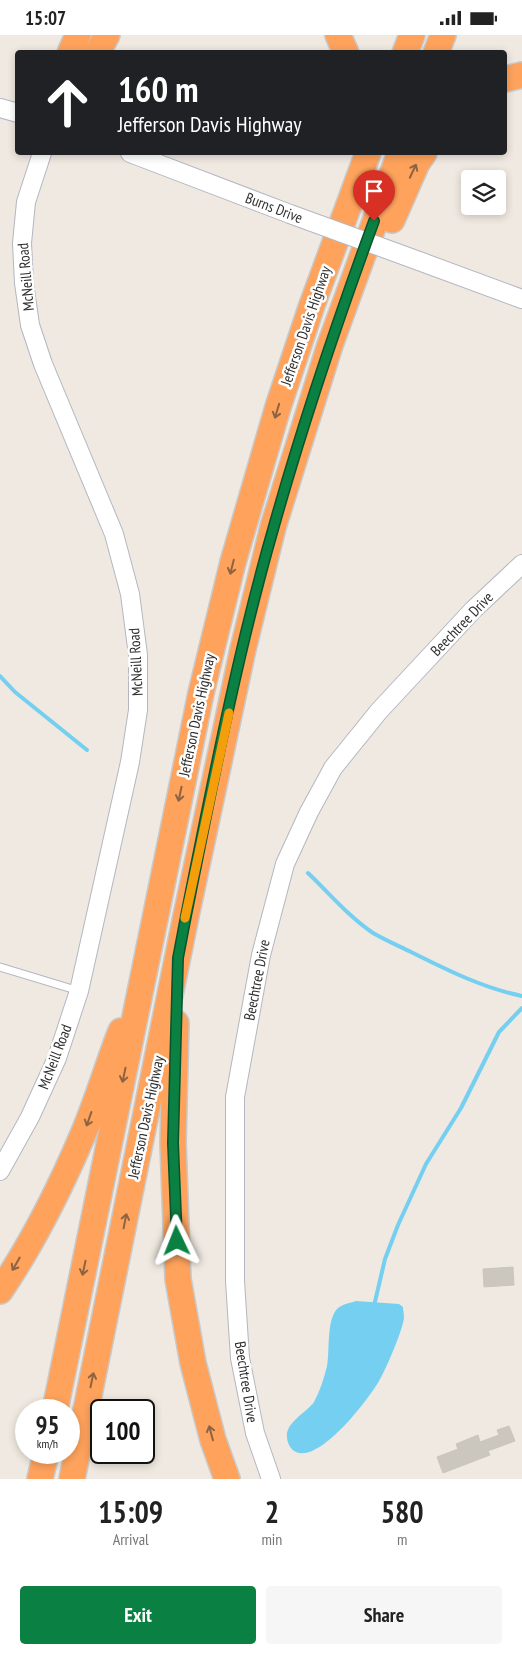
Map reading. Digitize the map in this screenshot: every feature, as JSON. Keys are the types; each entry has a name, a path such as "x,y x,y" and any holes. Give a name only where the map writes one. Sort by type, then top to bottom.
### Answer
{"highway":[{"path":"71,50 78,35"},
{"path":"99,50 108,35"},
{"path":"338,35 345,50"},
{"path":"406,50 412,35"},
{"path":"437,50 443,35"},
{"path":"507,79 522,75"},
{"path":"345,216 342,178 349,155"},
{"name":"Jefferson Davis Highway","path":"57,1399 201,693 233,563 278,407 312,305 367,155"},
{"name":"Jefferson Davis Highway","path":"72,1479 243,649 273,527 330,345 399,155"},
{"path":"362,256 388,228 417,163 423,155"},
{"path":"0,1291 34,1233 64,1176 84,1131 148,958"},
{"path":"178,958 173,1143 178,1279 193,1363 213,1440 227,1479"},
{"path":"40,1479 43,1464"}],"street":[{"path":"0,108 15,112"},
{"name":"McNeill Road","path":"0,1171 30,1117 57,1058 79,991 130,762 138,711 138,655 130,595 114,534 43,364 30,325 24,283 22,243 26,201 41,155"},
{"name":"Burns Drive","path":"135,155 522,299"},
{"name":"Beechtree Drive","path":"271,1479 255,1433 240,1358 234,1281 235,1097 261,955 285,864 309,812 333,768 379,711 473,610 522,564"}],"lane":[{"path":"0,967 79,991"}],"water":[{"path":"356,1301 399,1304 403,1307 403,1324 393,1350 373,1390 342,1428 318,1448 306,1453 296,1452 292,1450 289,1444 287,1432 293,1422 311,1406 320,1389 327,1366 330,1327 334,1313 338,1308"}],"building":[{"path":"513,1267 514,1285 484,1287 483,1269"},
{"path":"509,1426 515,1441 488,1451 490,1455 443,1473 437,1457 458,1449 456,1444 478,1435 480,1442 499,1435 497,1430"}],"waterway":[{"path":"0,676 15,692 87,750"},
{"path":"308,873 347,912 373,933 465,978 522,996"},
{"path":"374,1306 385,1259 398,1225 426,1164 461,1108 499,1032 522,1008"}],"slow traffic":[{"path":"185,918 229,713"}],"route":[{"path":"177,1241 173,1143 178,958 186,916 217,765 273,527 330,345 374,221"}]}
